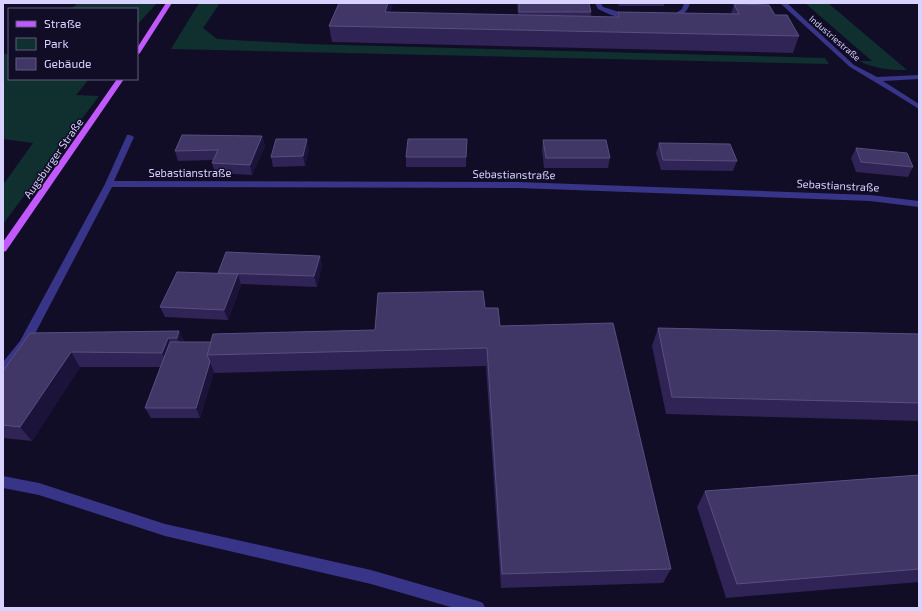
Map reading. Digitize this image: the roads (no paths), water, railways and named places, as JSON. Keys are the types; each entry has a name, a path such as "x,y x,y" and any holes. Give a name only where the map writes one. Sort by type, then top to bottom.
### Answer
{"main road":[{"path":"138,51 169,3"},
{"name":"Augsburger Straße","path":"3,249 120,80"}],"street":[{"path":"598,3 600,8 622,16 636,16"},
{"path":"659,16 674,17 685,10 687,3"},
{"name":"Industriestraße","path":"783,3 852,66 876,79 919,107"},
{"path":"876,79 919,77"},
{"path":"3,370 24,344 108,184 130,136"},
{"name":"Sebastianstraße","path":"108,184 518,185 862,198 919,204"},
{"path":"3,482 39,489 165,530 371,576 478,608"}]}
